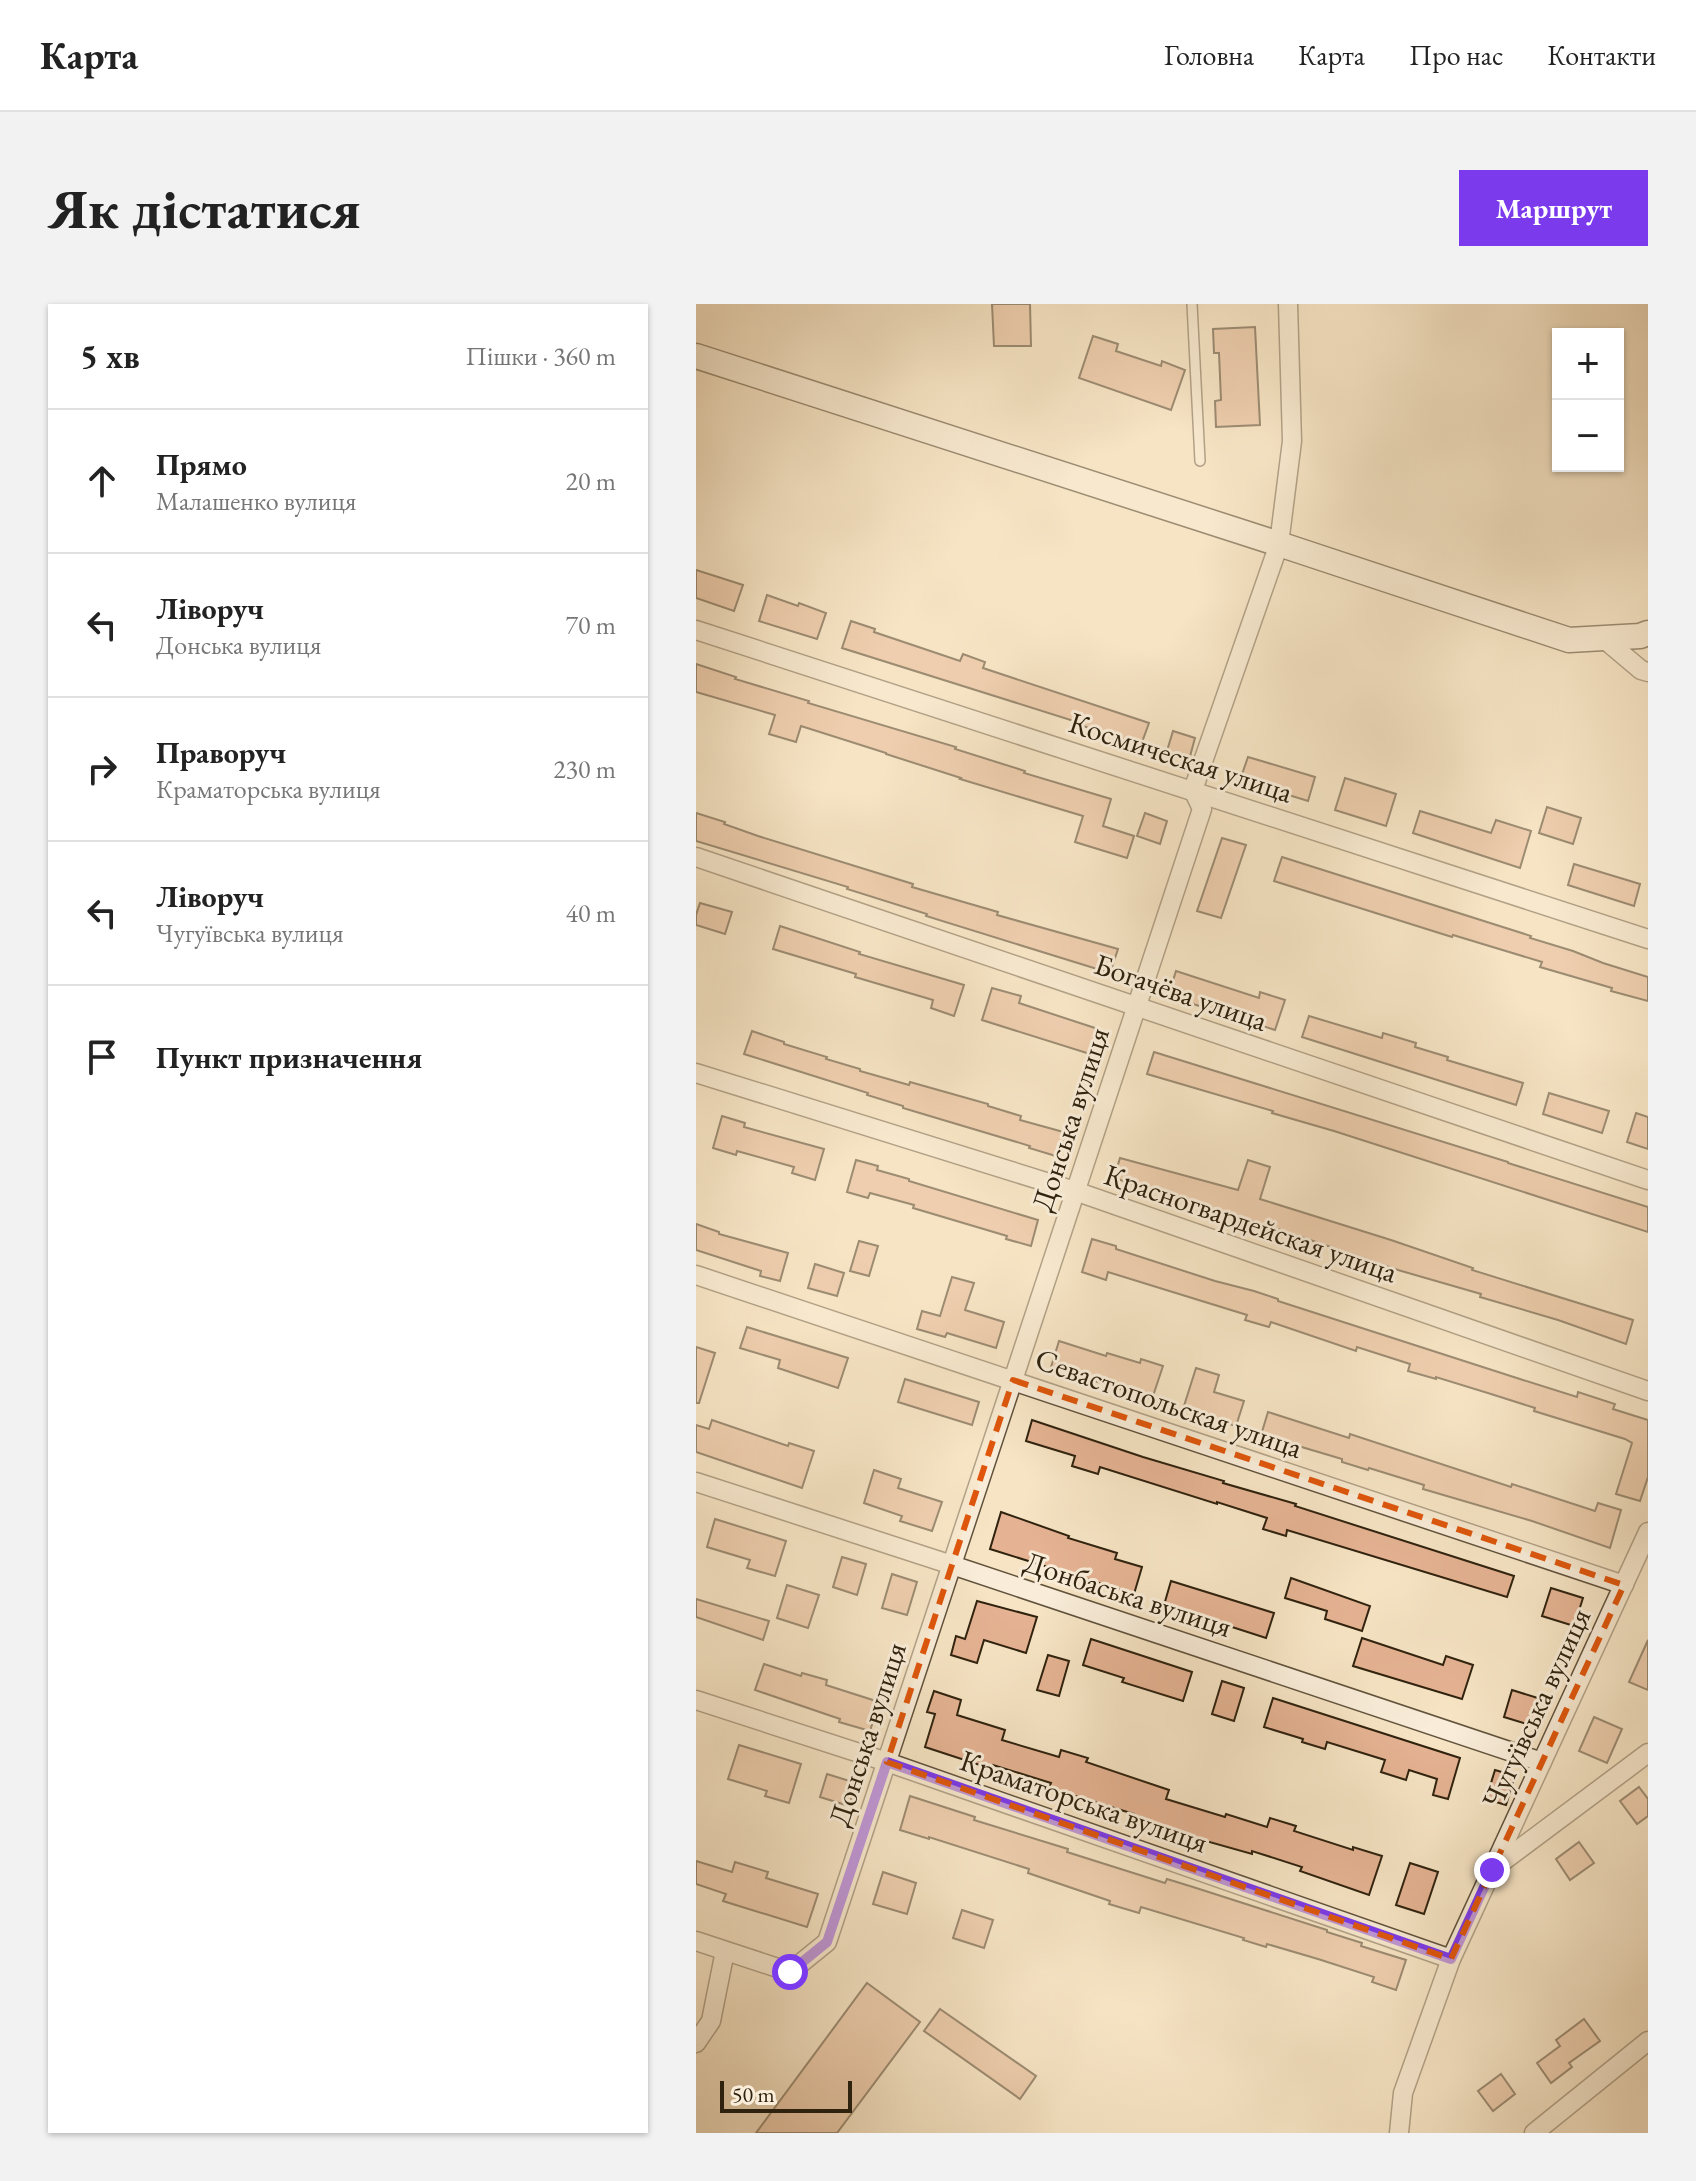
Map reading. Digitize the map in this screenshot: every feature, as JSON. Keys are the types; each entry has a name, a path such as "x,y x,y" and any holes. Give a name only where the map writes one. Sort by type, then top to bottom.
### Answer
{"street":[{"name":"Донська вулиця","path":"725,1951 790,1972 827,1942 1202,809 1193,790 1279,544 1292,441 1288,304"},
{"path":"696,356 1569,640 1648,633"},
{"name":"Космическая улица","path":"696,630 1648,939"},
{"path":"1603,638 1641,670 1648,672"},
{"name":"Богачёва улица","path":"696,857 1648,1180"},
{"name":"Красногвардейская улица","path":"696,1075 1075,1191 1648,1391"},
{"name":"Севастопольская улица","path":"696,1275 1624,1585"},
{"name":"Донбаська вулиця","path":"696,1482 1542,1762"},
{"name":"Чугуївська вулиця","path":"1399,2133 1403,2093 1451,1959 1648,1532"},
{"name":"Краматорська вулиця","path":"696,1700 887,1762 1451,1959"},
{"path":"1492,1870 1648,1753"},
{"path":"696,1941 725,1951 711,2021 696,2043"},
{"path":"1534,2133 1648,2041"}],"lane":[{"path":"1192,304 1200,461"}],"highlighted area":[{"path":"1013,1380 1624,1585 1451,1959 887,1762"}],"building":[{"path":"992,304 1030,304 1031,346 994,346"},
{"path":"1255,327 1260,425 1216,427 1215,401 1221,400 1219,353 1214,353 1213,329"},
{"path":"1093,336 1118,344 1116,351 1161,366 1162,361 1185,370 1171,410 1079,378"},
{"path":"696,570 743,585 734,611 696,598"},
{"path":"767,595 826,613 817,639 759,621"},
{"path":"851,621 875,629 874,632 960,661 963,654 985,662 983,668 1149,723 1141,745 842,648"},
{"path":"696,664 808,703 956,747 1024,773 1111,799 1103,826 1134,836 1127,858 1075,842 1083,816 801,726 796,742 769,734 775,715 696,692"},
{"path":"1173,731 1195,738 1189,760 1166,754"},
{"path":"1248,757 1315,777 1308,801 1240,780"},
{"path":"1345,778 1396,794 1386,826 1335,810"},
{"path":"1547,807 1581,818 1573,844 1539,833"},
{"path":"1420,811 1491,833 1496,820 1531,831 1520,868 1413,833"},
{"path":"696,813 758,836 913,884 912,887 998,912 997,915 1118,949 1110,973 696,841"},
{"path":"1145,813 1167,821 1160,844 1137,836"},
{"path":"1222,838 1246,845 1221,918 1197,911"},
{"path":"1282,857 1531,936 1648,977 1648,1001 1540,967 1542,962 1274,881"},
{"path":"1574,864 1640,884 1634,906 1568,885"},
{"path":"700,903 732,912 725,934 696,925"},
{"path":"780,926 859,954 964,985 954,1016 931,1008 933,1000 773,949"},
{"path":"1176,971 1259,998 1260,992 1285,1000 1275,1030 1168,996"},
{"path":"992,988 1021,996 1019,1003 1098,1029 1090,1054 982,1020"},
{"path":"1309,1016 1382,1038 1383,1033 1416,1043 1415,1047 1448,1057 1447,1060 1523,1083 1516,1105 1302,1037"},
{"path":"752,1031 860,1071 988,1104 1021,1116 1020,1120 1067,1133 1059,1157 744,1054"},
{"path":"1154,1052 1648,1207 1648,1232 1273,1111 1147,1074"},
{"path":"1549,1093 1609,1111 1602,1133 1543,1114"},
{"path":"1636,1113 1648,1117 1648,1149 1627,1142"},
{"path":"722,1116 745,1123 744,1127 824,1149 815,1180 792,1173 794,1167 737,1151 736,1155 713,1148"},
{"path":"1120,1158 1238,1190 1248,1160 1270,1167 1260,1199 1633,1320 1626,1344 1480,1297 1481,1294 1114,1178"},
{"path":"856,1160 878,1166 877,1170 909,1181 1038,1220 1031,1246 913,1208 914,1205 870,1193 868,1198 847,1192"},
{"path":"696,1224 719,1234 788,1253 780,1281 760,1276 761,1271 696,1250"},
{"path":"1092,1239 1523,1380 1577,1397 1578,1392 1615,1404 1613,1409 1648,1420 1648,1477 1640,1501 1616,1494 1632,1443 1625,1439 1534,1411 1535,1408 1491,1394 1408,1371 1410,1364 1357,1347 1356,1351 1271,1322 1269,1327 1245,1320 1247,1315 1108,1272 1106,1280 1082,1272"},
{"path":"859,1241 878,1246 869,1276 850,1271"},
{"path":"815,1264 844,1273 837,1296 808,1288"},
{"path":"952,1277 974,1283 965,1310 1004,1322 996,1348 947,1333 945,1337 917,1329 922,1311 940,1316"},
{"path":"747,1327 848,1358 838,1388 778,1368 780,1360 740,1348"},
{"path":"1059,1341 1106,1356 1107,1353 1163,1366 1152,1399 1051,1367"},
{"path":"696,1347 715,1353 699,1403 696,1403"},
{"path":"1196,1368 1219,1375 1214,1392 1244,1401 1236,1426 1183,1409"},
{"path":"905,1379 979,1402 972,1425 898,1402"},
{"path":"1268,1412 1349,1438 1350,1434 1595,1511 1598,1503 1621,1510 1610,1548 1423,1489 1424,1485 1261,1435"},
{"path":"712,1420 788,1446 789,1443 814,1451 802,1488 696,1452 696,1425 709,1429"},
{"path":"1032,1420 1514,1576 1507,1597 1287,1530 1286,1536 1263,1529 1267,1518 1217,1502 1100,1467 1098,1474 1072,1466 1075,1456 1026,1441"},
{"path":"874,1470 901,1479 898,1488 942,1502 932,1531 900,1521 902,1516 864,1503"},
{"path":"1001,1512 1117,1553 1115,1559 1142,1567 1134,1594 990,1549"},
{"path":"715,1519 786,1541 775,1576 747,1568 750,1560 707,1547"},
{"path":"842,1557 866,1564 857,1595 833,1587"},
{"path":"892,1574 917,1582 907,1615 882,1608"},
{"path":"1291,1578 1370,1606 1362,1631 1325,1619 1327,1611 1285,1598"},
{"path":"1171,1581 1274,1613 1266,1638 1164,1605"},
{"path":"787,1585 819,1595 808,1628 777,1618"},
{"path":"1551,1588 1583,1598 1574,1626 1542,1616"},
{"path":"696,1599 769,1621 763,1640 696,1617"},
{"path":"977,1601 1037,1617 1026,1653 984,1640 977,1663 951,1655 956,1636 965,1639"},
{"path":"1362,1638 1443,1665 1446,1656 1473,1665 1462,1699 1353,1666"},
{"path":"1091,1639 1192,1672 1183,1701 1122,1682 1124,1678 1083,1665"},
{"path":"1648,1640 1648,1690 1629,1682"},
{"path":"1048,1655 1069,1661 1059,1696 1037,1690"},
{"path":"764,1664 801,1676 802,1673 827,1680 826,1685 879,1702 870,1731 755,1690"},
{"path":"1222,1681 1244,1688 1234,1721 1212,1714"},
{"path":"1512,1690 1541,1699 1533,1726 1504,1717"},
{"path":"934,1691 961,1700 957,1715 1005,1730 1002,1740 1059,1757 1061,1750 1088,1758 1086,1762 1169,1790 1166,1799 1267,1827 1270,1818 1296,1826 1294,1831 1382,1856 1369,1895 1300,1871 1302,1867 1133,1818 1134,1814 1049,1788 1051,1783 993,1765 992,1769 925,1747 935,1714 927,1712"},
{"path":"1273,1698 1460,1758 1448,1799 1433,1795 1437,1779 1409,1770 1406,1780 1381,1772 1385,1760 1327,1742 1325,1749 1264,1727"},
{"path":"1594,1717 1622,1729 1607,1763 1579,1751"},
{"path":"739,1745 801,1764 789,1803 765,1796 767,1791 728,1779"},
{"path":"1495,1770 1515,1776 1506,1805 1486,1799"},
{"path":"827,1774 856,1783 849,1806 820,1797"},
{"path":"1639,1787 1648,1799 1648,1816 1637,1824 1620,1801"},
{"path":"910,1796 975,1817 974,1820 1068,1849 1067,1852 1165,1883 1167,1879 1193,1887 1327,1930 1362,1943 1361,1946 1406,1960 1396,1990 1372,1982 1374,1977 1318,1959 1267,1944 1266,1947 1141,1907 1139,1913 1109,1904 1110,1901 1028,1873 1029,1869 900,1830"},
{"path":"1579,1842 1594,1863 1570,1880 1556,1859"},
{"path":"696,1861 732,1872 735,1862 768,1872 766,1878 818,1894 807,1927 723,1901 726,1894 696,1884"},
{"path":"1410,1863 1438,1872 1424,1914 1396,1905"},
{"path":"883,1872 916,1883 907,1914 873,1904"},
{"path":"962,1910 993,1920 984,1948 953,1938"},
{"path":"867,1983 920,2022 837,2133 756,2133"},
{"path":"940,2009 1036,2076 1020,2099 924,2031"},
{"path":"1584,2019 1600,2041 1569,2063 1572,2067 1551,2083 1537,2063 1560,2046 1556,2040"},
{"path":"1501,2074 1515,2094 1493,2111 1478,2091"}],"route":[{"path":"790,1972 827,1942 887,1762 1451,1959 1492,1870"}]}
